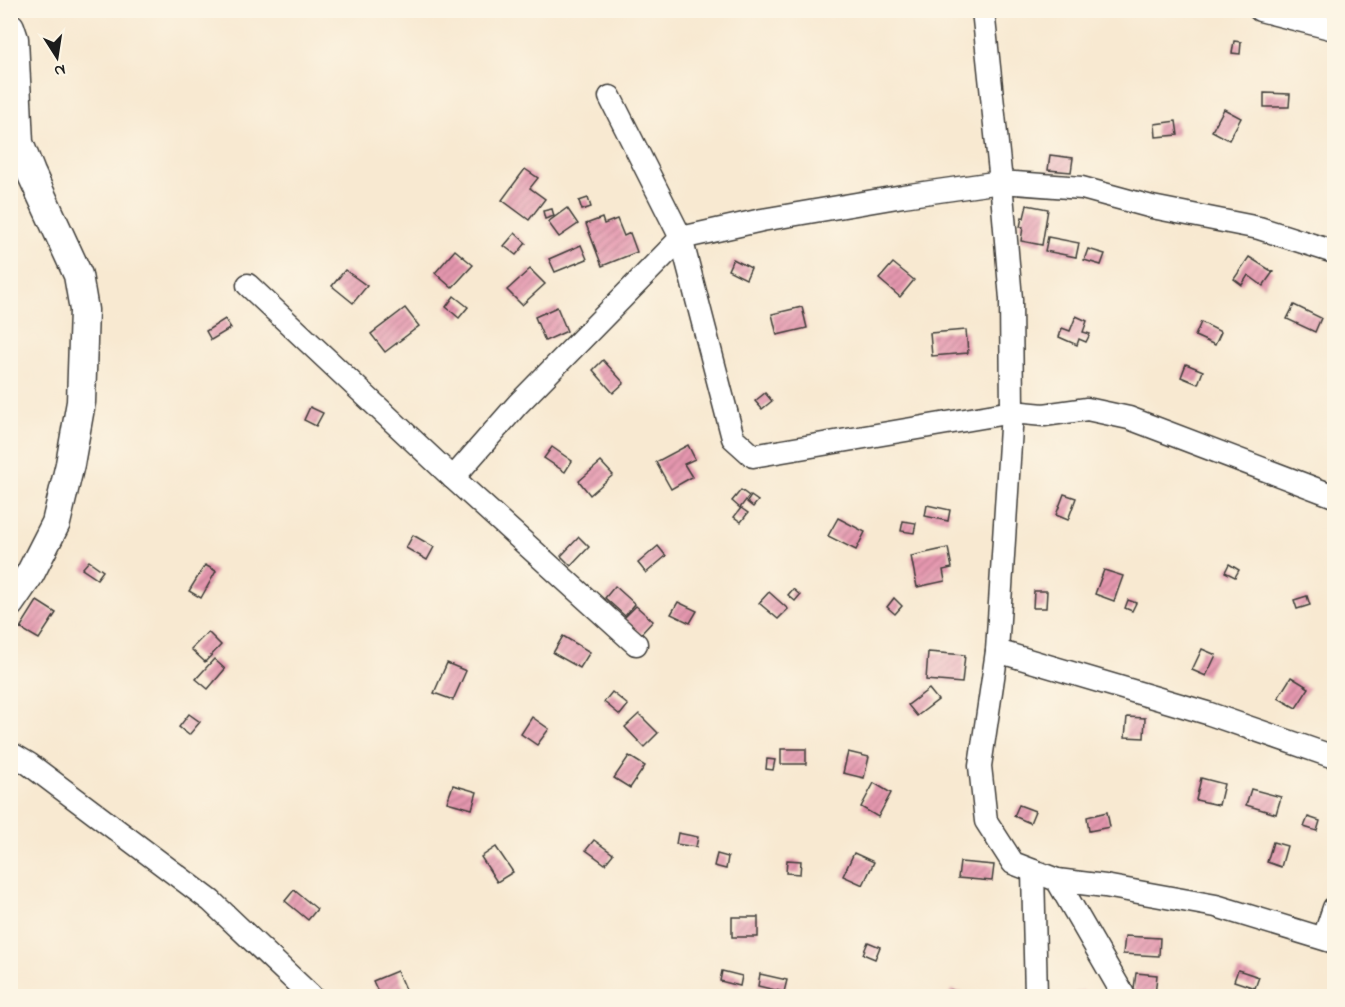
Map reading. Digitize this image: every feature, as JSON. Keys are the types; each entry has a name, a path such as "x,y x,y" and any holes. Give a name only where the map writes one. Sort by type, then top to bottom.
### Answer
{"street":[{"path":"983,10 1011,299 1012,412 997,651 980,766 986,821 1013,863 1057,880 1105,886 1216,906 1329,940 1335,908"},
{"path":"1260,10 1308,16 1335,29"},
{"path":"10,27 14,39 19,143 30,173 78,275 84,310 81,402 56,523 30,574 10,603"},
{"path":"610,98 681,238 733,438 753,456 1012,412 1044,415 1087,409 1129,418 1335,496"},
{"path":"453,478 518,404 681,238 762,220 1001,182 1082,188 1152,207 1259,228 1335,252"},
{"path":"248,285 453,478 636,644"},
{"path":"997,651 1207,713 1335,757"},
{"path":"10,753 29,764 210,901 311,996"},
{"path":"1033,871 1036,996"},
{"path":"1057,880 1124,996"}],"building":[{"path":"1234,41 1241,42 1240,54 1232,53"},
{"path":"1264,93 1290,94 1289,107 1264,107"},
{"path":"1224,109 1241,118 1229,140 1212,131"},
{"path":"1176,121 1178,135 1156,137 1155,124"},
{"path":"1050,155 1073,158 1071,172 1048,170"},
{"path":"525,169 538,178 530,188 545,199 529,220 502,200"},
{"path":"588,198 591,207 582,210 579,201"},
{"path":"1027,205 1048,209 1042,245 1021,241 1023,227 1020,227"},
{"path":"567,208 578,224 559,237 548,222"},
{"path":"552,209 554,216 545,219 543,211"},
{"path":"602,218 604,224 617,219 624,236 630,233 637,252 602,266 586,224"},
{"path":"515,233 526,243 516,255 504,246"},
{"path":"1048,237 1079,243 1076,257 1045,251"},
{"path":"581,245 587,259 555,272 549,259"},
{"path":"1088,249 1105,254 1101,265 1084,260"},
{"path":"455,250 473,265 452,288 435,273"},
{"path":"1249,257 1273,272 1263,286 1248,275 1242,285 1234,279"},
{"path":"733,259 751,268 746,279 728,270"},
{"path":"893,263 914,280 900,297 879,279"},
{"path":"530,269 545,284 522,305 507,290"},
{"path":"345,270 367,286 353,303 332,286"},
{"path":"454,296 468,307 459,318 446,307"},
{"path":"1294,305 1321,318 1315,332 1287,319"},
{"path":"557,307 567,331 545,341 535,317"},
{"path":"802,307 807,328 777,335 772,314"},
{"path":"405,308 419,326 385,352 371,334"},
{"path":"1076,316 1087,321 1083,332 1090,334 1086,342 1079,339 1077,345 1059,337 1062,328 1070,331"},
{"path":"225,319 231,328 211,340 206,331"},
{"path":"1201,322 1221,332 1215,345 1195,336"},
{"path":"966,330 968,353 932,356 930,333"},
{"path":"603,360 624,383 613,393 593,370"},
{"path":"1186,364 1203,371 1198,384 1181,377"},
{"path":"765,393 772,401 762,409 755,401"},
{"path":"310,407 323,413 316,426 304,420"},
{"path":"688,445 695,459 684,464 692,477 671,489 656,462"},
{"path":"552,447 572,461 565,472 544,458"},
{"path":"601,462 613,475 590,495 579,481"},
{"path":"741,490 749,496 740,508 732,501"},
{"path":"1064,494 1076,498 1068,520 1056,515"},
{"path":"751,496 758,501 753,507 747,502"},
{"path":"927,505 950,510 948,521 925,516"},
{"path":"741,508 748,513 741,522 734,517"},
{"path":"838,518 865,532 856,550 828,536"},
{"path":"903,521 916,523 914,533 901,531"},
{"path":"413,535 434,547 427,560 406,548"},
{"path":"579,537 589,547 571,566 561,556"},
{"path":"658,546 666,556 646,573 638,563"},
{"path":"948,548 952,568 943,570 945,581 917,587 911,556"},
{"path":"89,561 103,571 97,579 82,569"},
{"path":"1229,564 1239,570 1235,577 1225,572"},
{"path":"205,565 216,571 201,598 189,591"},
{"path":"1104,570 1123,576 1114,601 1095,594"},
{"path":"615,586 635,604 625,616 605,598"},
{"path":"793,589 800,595 795,601 788,595"},
{"path":"1034,591 1047,591 1046,608 1033,608"},
{"path":"769,592 788,609 778,619 759,603"},
{"path":"1307,596 1310,605 1297,609 1294,600"},
{"path":"894,598 902,606 895,614 887,607"},
{"path":"1128,600 1136,603 1132,611 1125,608"},
{"path":"37,601 56,613 39,639 20,628"},
{"path":"678,602 697,611 690,623 671,614"},
{"path":"636,606 653,621 641,634 624,618"},
{"path":"208,632 221,645 205,662 191,649"},
{"path":"563,636 590,652 580,668 553,653"},
{"path":"1202,649 1216,655 1206,676 1192,670"},
{"path":"928,652 965,655 962,683 926,680"},
{"path":"214,659 225,669 208,689 196,679"},
{"path":"447,663 466,671 453,700 434,693"},
{"path":"1291,677 1309,688 1296,708 1278,698"},
{"path":"929,689 938,700 917,716 908,705"},
{"path":"612,692 628,705 620,715 604,702"},
{"path":"189,714 200,722 189,735 179,727"},
{"path":"639,714 658,733 644,747 625,727"},
{"path":"532,717 549,729 537,745 521,734"},
{"path":"1127,717 1145,718 1144,738 1125,737"},
{"path":"781,749 806,749 806,764 781,764"},
{"path":"848,752 869,757 864,778 843,773"},
{"path":"629,756 645,766 630,788 614,778"},
{"path":"767,759 775,760 773,770 766,769"},
{"path":"1201,778 1224,784 1219,805 1196,800"},
{"path":"874,783 891,793 878,817 861,807"},
{"path":"453,785 477,792 472,809 447,802"},
{"path":"1251,789 1281,797 1276,814 1246,805"},
{"path":"1019,805 1035,811 1030,823 1014,816"},
{"path":"1107,812 1110,827 1089,831 1087,817"},
{"path":"1308,817 1320,821 1317,831 1304,827"},
{"path":"678,833 698,837 696,847 676,844"},
{"path":"594,840 613,854 605,864 586,850"},
{"path":"1273,842 1287,846 1281,867 1267,862"},
{"path":"496,847 513,872 497,882 481,857"},
{"path":"854,853 874,862 863,885 843,876"},
{"path":"717,854 728,857 726,869 714,866"},
{"path":"787,860 801,861 800,874 786,873"},
{"path":"960,862 994,865 992,881 958,878"},
{"path":"294,890 317,909 308,920 285,901"},
{"path":"732,917 758,917 758,937 732,937"},
{"path":"1125,936 1160,938 1159,956 1123,954"},
{"path":"868,942 880,947 875,959 863,954"},
{"path":"1238,970 1259,977 1255,988 1234,981"},
{"path":"397,971 407,994 380,996 373,981"},
{"path":"722,971 742,976 740,986 720,981"},
{"path":"1136,973 1157,975 1155,996 1133,996"},
{"path":"760,974 787,980 784,992 758,986"},
{"path":"829,990 840,995 826,996"},
{"path":"951,990 975,996 949,996"},
{"path":"1083,990 1085,996 1065,996"}]}
